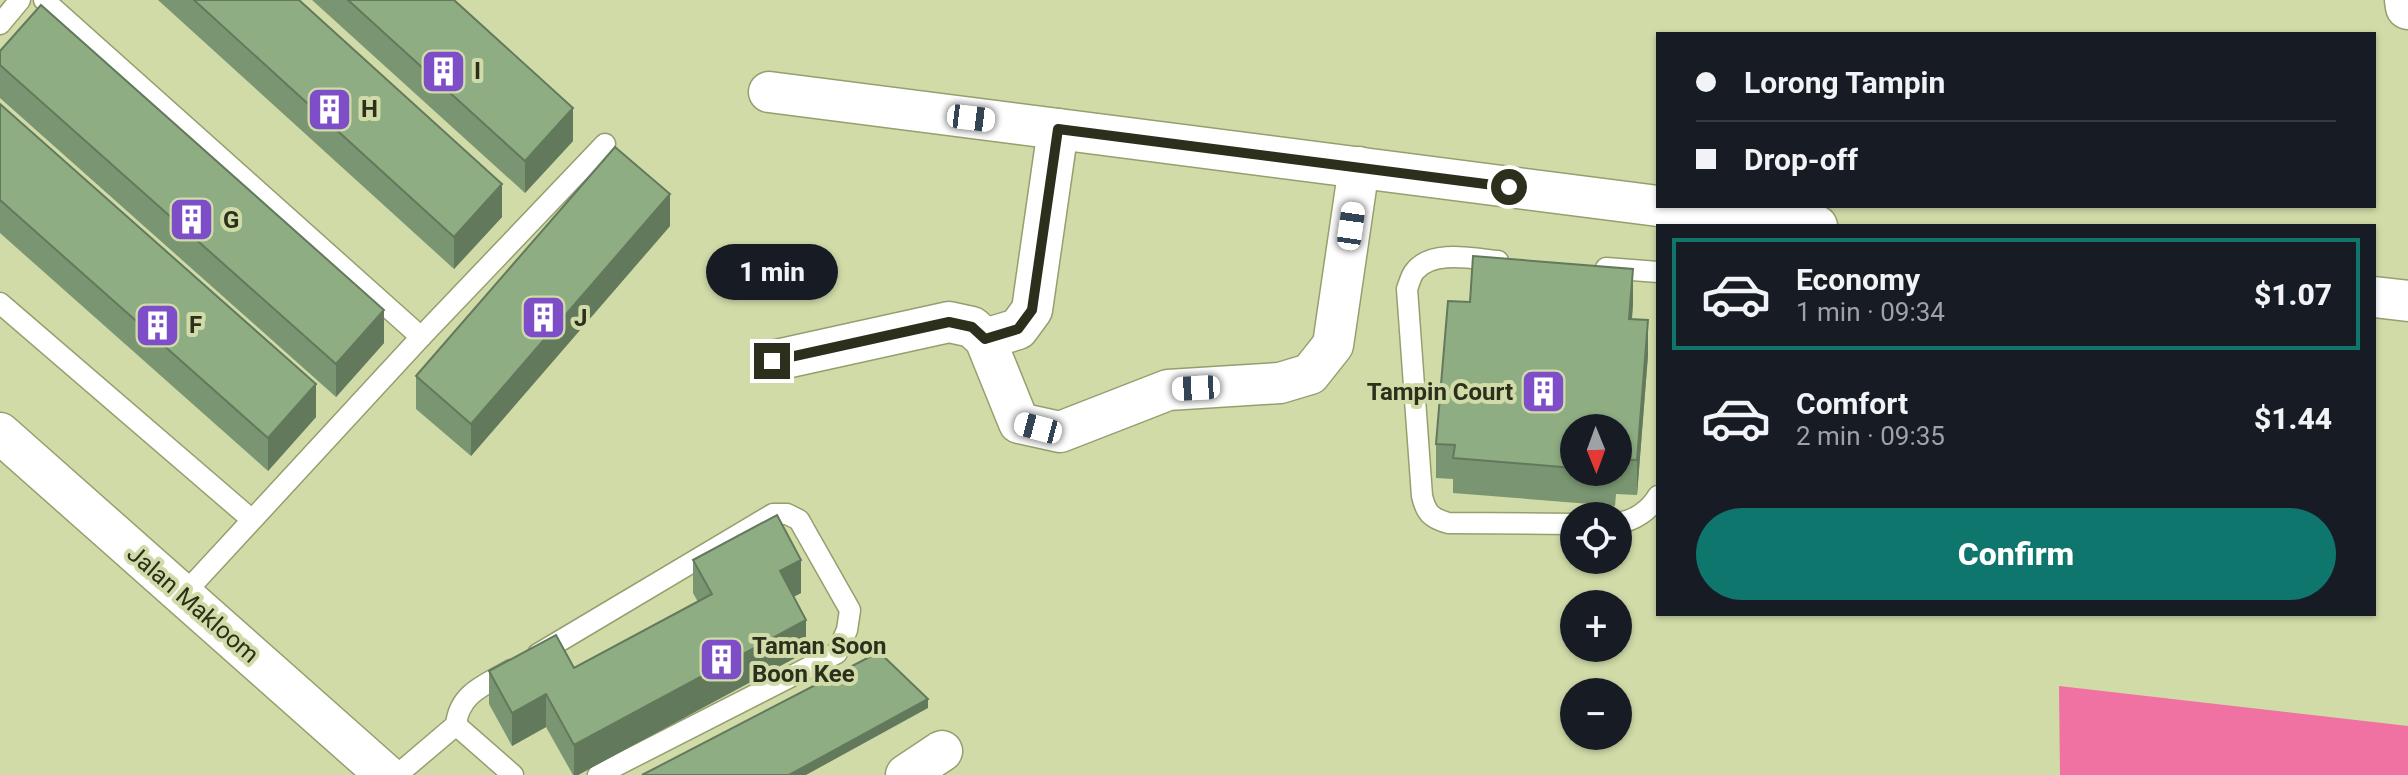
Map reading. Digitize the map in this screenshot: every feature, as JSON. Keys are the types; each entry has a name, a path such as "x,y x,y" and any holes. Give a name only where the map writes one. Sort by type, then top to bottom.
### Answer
{"main road":[{"path":"2407,0 2408,7"}],"street":[{"path":"769,92 1359,167 1676,212 1797,224"},
{"path":"985,339 1018,329 1032,310 1058,129"},
{"path":"772,361 949,322 972,327 985,339 1019,423 1060,432 1168,390 1280,383 1310,374 1333,345 1359,167"},
{"path":"2376,297 2408,301"},
{"name":"Jalan Makloom","path":"0,433 386,775"},
{"path":"906,775 942,751"}],"lane":[{"path":"0,24 20,0"},
{"path":"44,0 421,337"},
{"path":"183,595 421,337 605,144"},
{"path":"1520,262 1459,258 1430,260 1415,271 1407,289 1422,496 1426,511 1433,519 1448,523 1560,524"},
{"path":"1582,267 1656,272"},
{"path":"0,303 251,519"},
{"path":"1632,520 1656,500"},
{"path":"397,775 456,725 458,711 467,696 773,514 787,514 799,520 850,610 847,630 837,653 598,775"},
{"path":"456,725 513,775"}],"shaded area":[{"path":"2059,686 2408,726 2408,775 2060,775"}],"building":[{"path":"194,0 299,0 502,184 454,237"},
{"path":"348,0 454,0 573,108 525,161"},
{"name":"G","path":"41,5 384,310 336,364 0,65 0,51"},
{"name":"F","path":"0,104 316,384 268,438 0,200"},
{"name":"J","path":"615,147 670,194 471,424 416,376"},
{"name":"Tampin Court","path":"1473,256 1633,269 1629,319 1648,320 1637,460 1632,460 1632,414 1560,414 1560,467 1453,458 1455,445 1436,444 1448,301 1470,302"},
{"path":"777,515 801,560 780,571 806,620 574,745 546,694 512,713 489,671 556,635 574,668 712,594 693,560"},
{"path":"879,652 928,699 789,775 642,775"}],"place":[{"name":"I","path":"443,71"},
{"name":"H","path":"330,109"},
{"name":"G","path":"192,220"},
{"name":"J","path":"543,318"},
{"name":"F","path":"158,325"},
{"name":"Tampin Court","path":"1544,392"},
{"name":"Taman Soon Boon Kee","path":"721,660"}],"route":[{"path":"772,361 949,322 972,327 985,339 1018,329 1032,310 1058,129 1509,187"}]}
